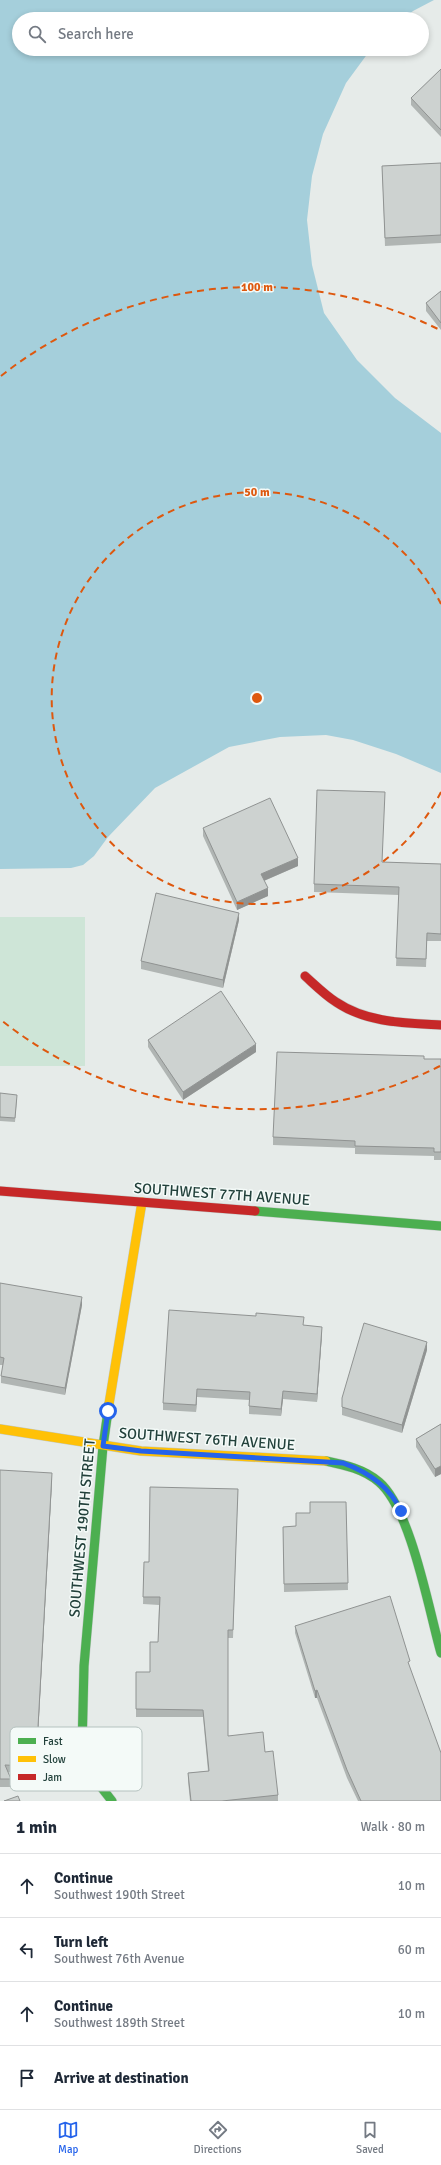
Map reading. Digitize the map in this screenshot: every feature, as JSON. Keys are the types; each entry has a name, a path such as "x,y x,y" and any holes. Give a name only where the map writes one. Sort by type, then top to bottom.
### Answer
{"street":[{"path":"305,976 336,1002 360,1015 374,1020 441,1025"},
{"name":"SOUTHWEST 77TH AVENUE","path":"0,1191 441,1226"},
{"name":"SOUTHWEST 190TH STREET","path":"83,1727 88,1617 103,1446 142,1202"},
{"name":"SOUTHWEST 76TH AVENUE","path":"0,1429 141,1451 324,1461 343,1463 363,1471 385,1488 401,1511 441,1653"},
{"name":"SOUTHWEST 190TH STREET","path":"104,1791 112,1801"}],"green space":[{"path":"0,917 85,917 85,1066 0,1066"}],"water":[{"path":"0,0 434,0 412,12 12,12 12,56 366,56 346,83 323,134 312,176 307,220 312,265 324,313 357,360 395,398 441,433 441,773 396,754 353,740 326,735 280,737 229,747 155,788 108,837 94,856 83,865 71,868 0,869"}],"building":[{"path":"441,69 441,130 411,98"},
{"path":"441,163 441,235 385,238 382,166"},
{"path":"441,291 441,323 426,303"},
{"path":"317,790 385,792 382,862 441,864 441,934 427,933 426,959 396,958 399,887 314,884"},
{"path":"270,798 298,858 261,874 268,888 237,902 203,828"},
{"path":"156,893 239,913 223,980 141,961"},
{"path":"221,991 256,1044 183,1092 148,1040"},
{"path":"277,1052 424,1056 424,1059 441,1059 441,1152 434,1152 434,1148 355,1146 355,1141 273,1137"},
{"path":"0,1093 17,1095 15,1118 0,1117"},
{"path":"0,1283 82,1297 65,1388 1,1376 4,1358 0,1357"},
{"path":"169,1310 256,1316 256,1313 304,1317 303,1325 322,1327 317,1394 283,1391 281,1409 249,1406 250,1392 197,1389 196,1405 163,1403"},
{"path":"364,1323 427,1342 402,1425 342,1407 342,1398"},
{"path":"441,1424 441,1466 435,1469 416,1439"},
{"path":"0,1470 52,1473 38,1727 10,1727 10,1765 5,1765 10,1779 0,1779"},
{"path":"150,1487 238,1489 233,1630 228,1630 228,1736 263,1732 265,1752 273,1751 278,1795 222,1801 191,1801 188,1773 209,1771 203,1710 136,1709 136,1672 150,1672 150,1642 158,1642 160,1597 143,1597 144,1562 149,1562"},
{"path":"310,1502 346,1502 348,1583 284,1584 283,1527 296,1526 296,1513 310,1513"},
{"path":"390,1596 410,1661 408,1662 441,1753 441,1801 361,1801 347,1770 317,1690 315,1691 295,1626"},
{"path":"18,1796 20,1801 4,1801"}],"traffic: fast":[{"path":"255,1211 441,1226"},
{"path":"83,1727 84,1666 103,1446 109,1404"},
{"path":"326,1461 347,1466 367,1474 379,1482 390,1495 410,1537 425,1588 441,1653"},
{"path":"104,1791 112,1801"}],"traffic: slow":[{"path":"109,1404 142,1202"},
{"path":"0,1429 141,1451 326,1461"}],"traffic: jam":[{"path":"305,976 332,999 348,1009 360,1014 387,1021 441,1025"},
{"path":"0,1191 255,1211"}],"route":[{"path":"108,1411 103,1446 141,1451 343,1463 358,1468 378,1481 392,1496 401,1511"}]}
